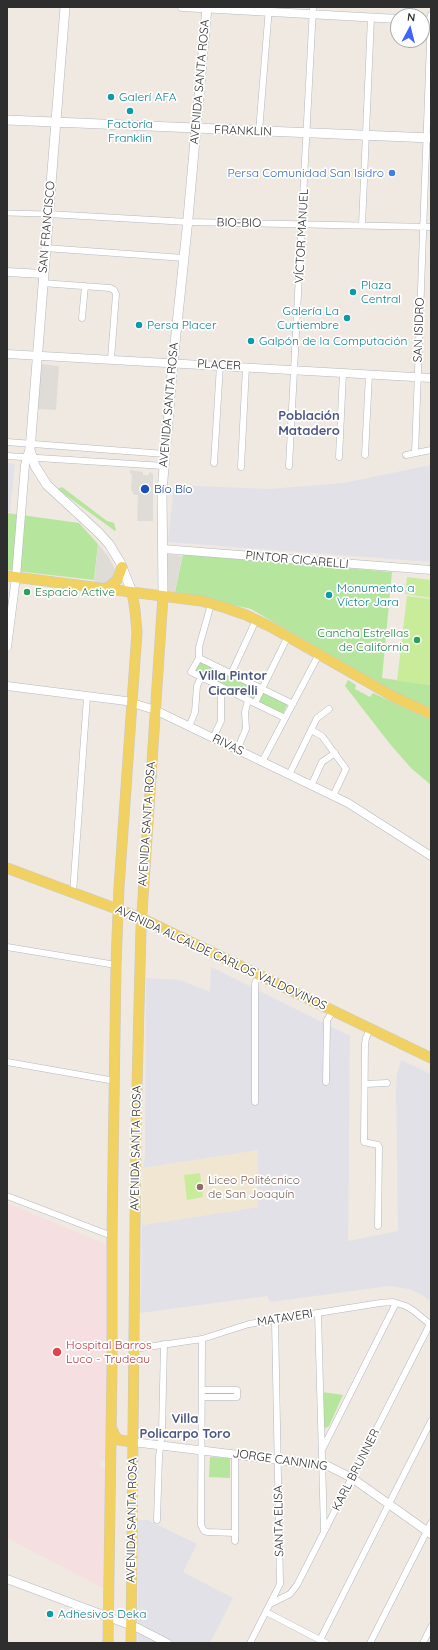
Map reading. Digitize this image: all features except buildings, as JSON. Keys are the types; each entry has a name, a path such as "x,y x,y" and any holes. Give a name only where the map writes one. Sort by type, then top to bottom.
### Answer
{"main road":[{"name":"SAN FRANCISCO","path":"29,457 64,7"},
{"name":"AVENIDA SANTA ROSA","path":"131,1643 136,1126 141,918 163,596 162,491 172,362 188,222 206,7"},
{"name":"FRANKLIN","path":"7,120 259,132 429,138"},
{"name":"AVENIDA SANTA ROSA","path":"29,457 47,485 104,538 114,550 132,592 137,632 118,910 116,965 108,1643"},
{"path":"104,589 117,580 122,568"},
{"path":"11,577 151,594 211,604 234,611 288,636 394,697 431,714"},
{"path":"135,610 140,600 146,595 151,594"},
{"name":"AVENIDA ALCALDE CARLOS VALDOVINOS","path":"7,868 141,918 431,1058"},
{"path":"111,1425 118,1440 133,1442"}],"street":[{"path":"182,7 313,10 390,18"},
{"path":"259,132 269,9"},
{"name":"VÍCTOR MANUEL","path":"289,466 313,10"},
{"name":"SAN ISIDRO","path":"415,453 423,226 429,138 431,15"},
{"path":"362,225 371,17"},
{"path":"7,213 48,214"},
{"name":"BIO-BIO","path":"48,214 188,222 431,226"},
{"path":"45,248 184,258"},
{"path":"7,272 85,286 112,289 115,291 111,359"},
{"path":"82,318 85,286"},
{"name":"PLACER","path":"7,354 172,362 431,378"},
{"path":"214,463 220,365"},
{"path":"241,468 246,367"},
{"path":"339,457 343,373"},
{"path":"365,455 369,374"},
{"path":"7,442 30,445 165,454"},
{"path":"406,455 431,450"},
{"path":"7,456 164,466"},
{"name":"SAN FRANCISCO","path":"7,647 11,577 29,457"},
{"name":"PINTOR CICARELLI","path":"163,548 431,570"},
{"path":"211,604 199,648 199,658 191,672 285,718"},
{"path":"231,674 256,620"},
{"path":"255,703 288,636"},
{"path":"262,762 319,654"},
{"path":"199,658 293,704"},
{"path":"189,727 195,712 197,686 201,677"},
{"name":"RIVAS","path":"7,686 132,702 155,710 348,803 431,856"},
{"path":"213,738 221,721 221,697 224,688"},
{"path":"73,893 87,697"},
{"path":"237,750 246,728 245,712 248,700"},
{"path":"290,775 317,718 329,709"},
{"path":"311,730 322,736 346,769 333,796"},
{"path":"311,786 322,762 335,753"},
{"path":"7,947 116,965"},
{"path":"255,1102 255,984 258,975"},
{"path":"326,1082 327,1020 332,1011"},
{"path":"370,1029 366,1038 364,1142 378,1145 379,1147 378,1226"},
{"path":"7,1062 115,1081"},
{"path":"365,1084 387,1083"},
{"path":"7,1196 112,1236"},
{"name":"MATAVERI","path":"134,1348 202,1339 242,1325 380,1303 396,1303 410,1308 431,1324"},
{"path":"322,1450 396,1303"},
{"path":"318,1313 324,1533"},
{"name":"SANTA ELISA","path":"250,1643 280,1584 275,1320"},
{"name":"KARL BRUNNER","path":"269,1605 275,1600 290,1594 296,1588 431,1324"},
{"path":"202,1339 202,1527 208,1532 235,1533"},
{"path":"157,1520 162,1431 164,1344"},
{"path":"202,1390 237,1390 237,1397 202,1397"},
{"path":"266,1612 323,1641 389,1504 431,1422"},
{"name":"JORGE CANNING","path":"133,1442 322,1464 340,1471 352,1478 429,1533"},
{"path":"235,1454 235,1541"},
{"path":"370,1643 429,1533 431,1523"},
{"path":"7,1579 131,1626 167,1643"},
{"path":"423,1643 431,1627"}],"shaded area":[{"path":"41,364 59,366 56,410 38,409"},
{"path":"7,463 15,464 10,512 7,512"},
{"path":"431,465 431,562 168,542 174,485 269,489 343,483"},
{"path":"130,470 143,472 143,475 148,475 150,472 153,474 153,521 137,521 138,495 134,495 131,489 132,474 130,474"},
{"path":"98,544 108,556 115,569 113,575 115,577 107,584 94,584"},
{"path":"167,554 182,556 175,592 165,591"},
{"path":"211,967 350,1036 348,1241 398,1231 397,1074 401,1060 431,1074 431,1301 409,1289 389,1286 270,1302 267,1296 140,1313 142,1225 258,1207 258,1151 143,1168 145,1156 146,978 180,980 210,992"},
{"name":"Liceo Politécnico de San Joaquín","path":"258,1150 258,1207 142,1225 143,1168"},
{"name":"Hospital Barros Luco - Trudeau","path":"7,1203 107,1245 106,1459 100,1462 100,1467 105,1469 103,1588 7,1538"},
{"path":"137,1520 148,1520 197,1544 183,1572 233,1598 210,1643 138,1643"}],"green space":[{"path":"62,487 107,521 114,523 116,530 115,531 58,489"},
{"path":"7,513 79,523 98,544 94,580 7,570"},
{"path":"183,554 392,572 382,678 431,685 431,708 403,697 251,609 175,592"},
{"path":"407,577 431,580 431,598 405,594"},
{"name":"Cancha Estrellas de California","path":"407,596 431,599 431,685 397,681"},
{"path":"199,660 288,703 282,716 193,672"},
{"path":"348,680 356,685 355,689 370,697 373,693 431,720 431,785 411,768 390,744 345,686"},
{"path":"200,1173 203,1197 187,1200 184,1175"},
{"path":"322,1392 343,1395 329,1426 326,1428 323,1425"},
{"path":"210,1457 230,1458 230,1478 209,1477"}],"place":[{"name":"Galerí AFA","path":"111,97"},
{"name":"Factoría Franklin","path":"130,111"},
{"name":"Persa Comunidad San Isidro","path":"392,173"},
{"name":"Plaza Central","path":"353,292"},
{"name":"Galería La Curtiembre","path":"347,318"},
{"name":"Persa Placer","path":"139,325"},
{"name":"Galpón de la Computación","path":"251,341"},
{"name":"Bío Bío","path":"145,489"},
{"name":"Espacio Active","path":"27,592"},
{"name":"Monumento a Víctor Jara","path":"329,595"},
{"name":"Cancha Estrellas de California","path":"417,640"},
{"name":"Liceo Politécnico de San Joaquín","path":"200,1187"},
{"name":"Hospital Barros Luco - Trudeau","path":"57,1352"},
{"name":"Adhesivos Deka","path":"50,1614"}],"district":[{"name":"Población Matadero","path":"309,424"},
{"name":"Villa Pintor Cicarelli","path":"233,684"},
{"name":"Villa Policarpo Toro","path":"185,1426"}]}
